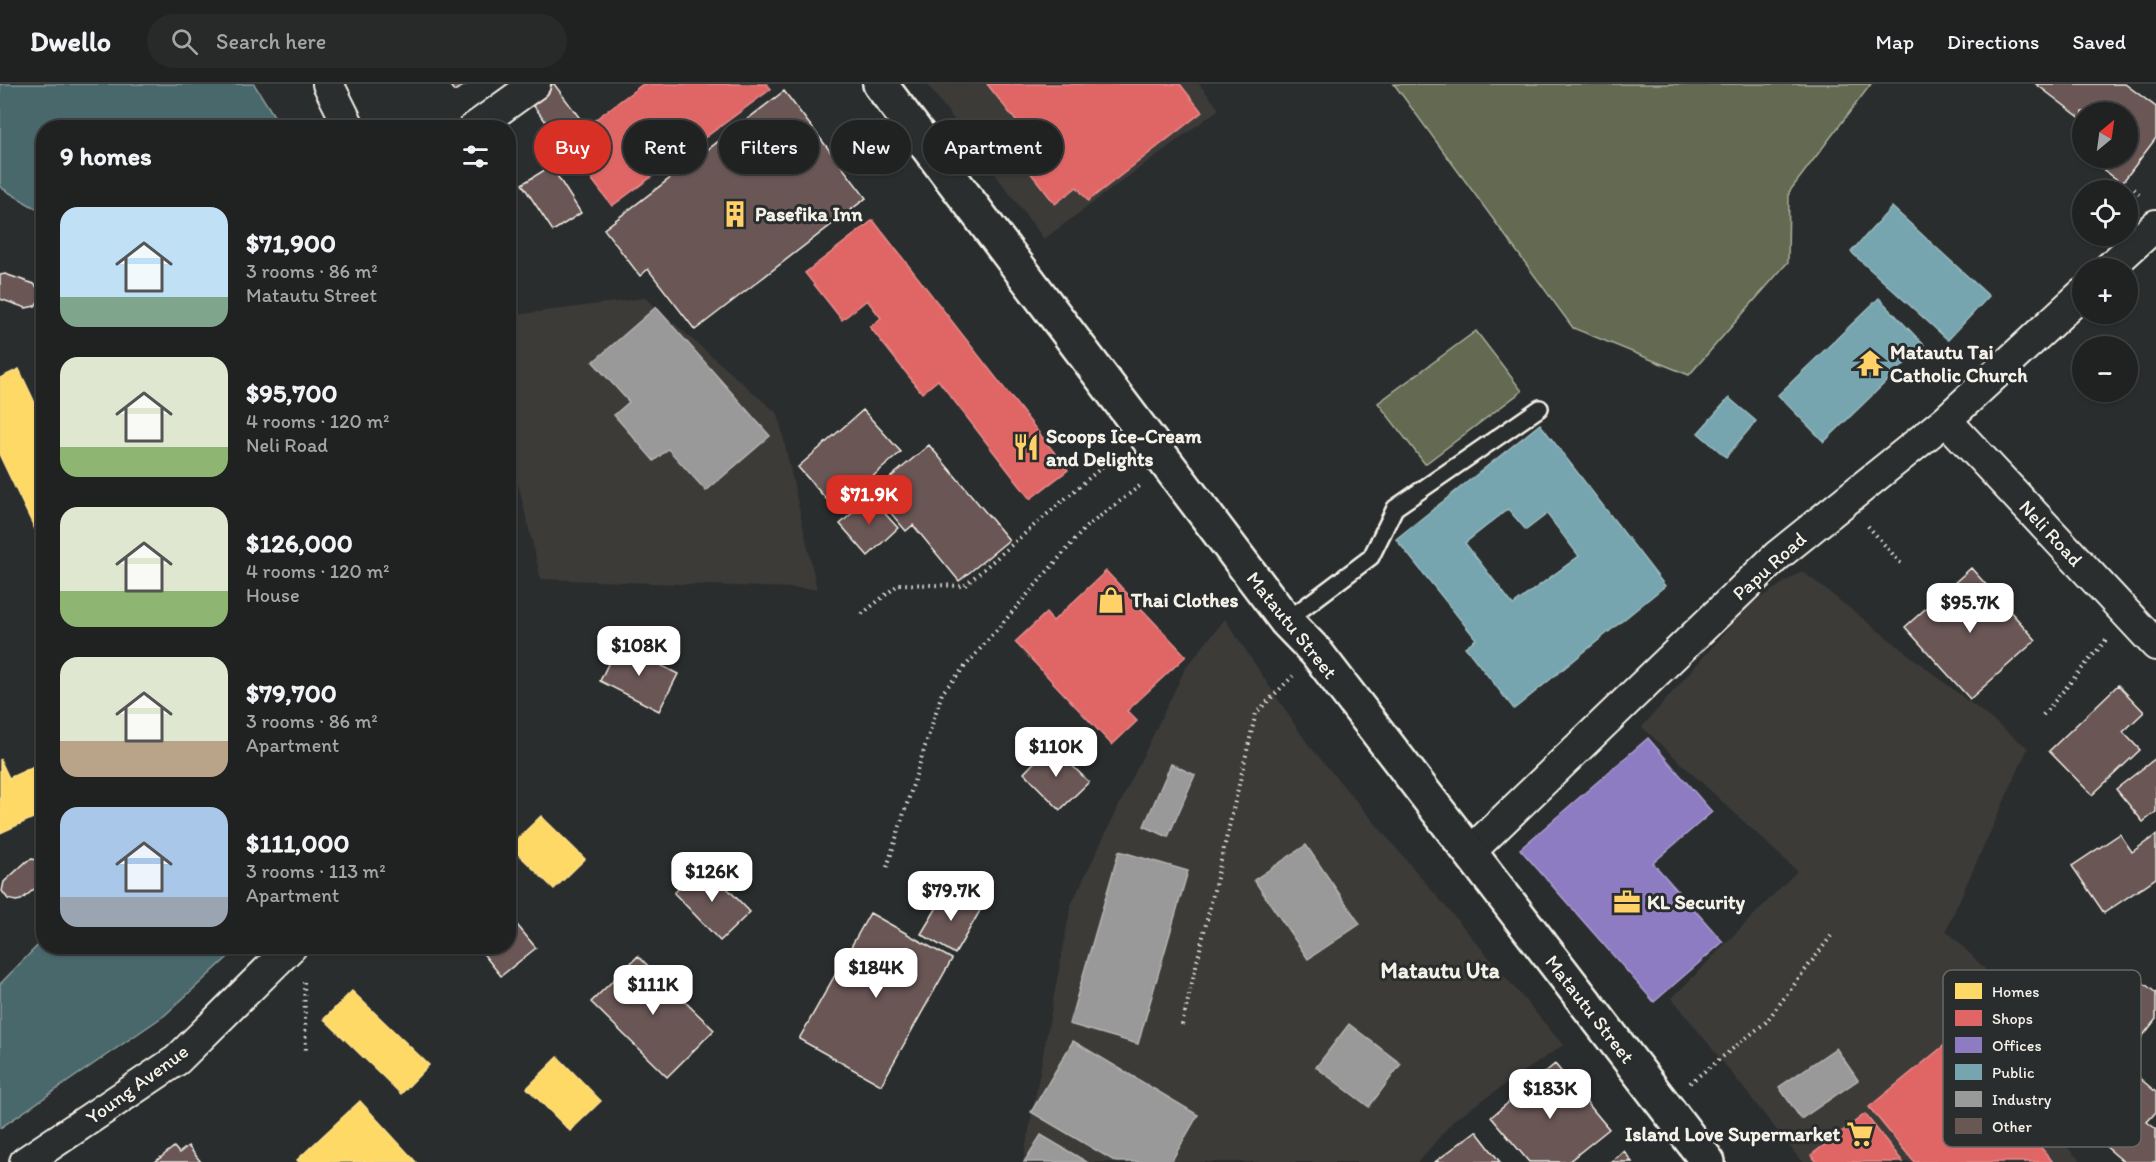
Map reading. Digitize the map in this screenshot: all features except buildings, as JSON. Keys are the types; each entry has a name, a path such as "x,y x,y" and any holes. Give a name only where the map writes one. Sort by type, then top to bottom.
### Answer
{"main road":[{"name":"Matautu Street","path":"880,84 1286,621 1316,652 1708,1162"}],"street":[{"path":"328,84 346,120"},
{"path":"485,120 535,84"},
{"path":"2120,258 2156,225"},
{"name":"Papu Road","path":"1469,854 1777,556 1946,420 2072,303"},
{"name":"Neli Road","path":"1946,420 2156,645"},
{"name":"Young Avenue","path":"25,1162 177,1060 298,958"}],"lane":[{"path":"1286,621 1371,557 1395,508 1540,408"}],"path":[{"path":"862,614 899,584 964,586 1143,432"},
{"path":"887,867 942,693 1086,527 1168,465"},
{"path":"1846,500 1904,566"},
{"path":"2043,715 2128,615"},
{"path":"1182,1025 1256,714 1316,652"},
{"path":"1664,1104 1766,1022 1831,936"},
{"path":"298,958 306,1053"}],"shaded area":[{"path":"927,84 1199,84 1219,109 1044,239 995,174 1063,174 1063,120 954,120"},
{"path":"645,298 778,414 817,589 541,579 516,475 516,315"},
{"path":"1802,571 2028,748 1946,930 1985,969 1943,970 1943,1147 2067,1147 2082,1162 1802,1162 1672,998 1797,871 1642,727 1748,606"},
{"path":"1225,619 1307,743 1563,1045 1455,1119 1418,1162 1023,1162 1071,905 1185,669"}],"green space":[{"path":"1394,84 1871,84 1789,192 1788,262 1689,375 1573,328"},
{"path":"1476,331 1522,391 1425,464 1378,403"}],"water":[{"path":"0,84 254,84 277,120 36,120 36,209 0,187"},
{"path":"36,947 36,954 231,954 165,1015 0,1128 0,984"}],"place":[{"name":"Pasefika Inn","path":"735,214"},
{"name":"Matautu Tai Catholic Church","path":"1870,363"},
{"name":"Scoops Ice-Cream and Delights","path":"1026,447"},
{"name":"Thai Clothes","path":"1111,600"},
{"name":"KL Security","path":"1627,902"},
{"name":"Island Love Supermarket","path":"1860,1134"}],"district":[{"name":"Matautu Uta","path":"1440,970"}]}
